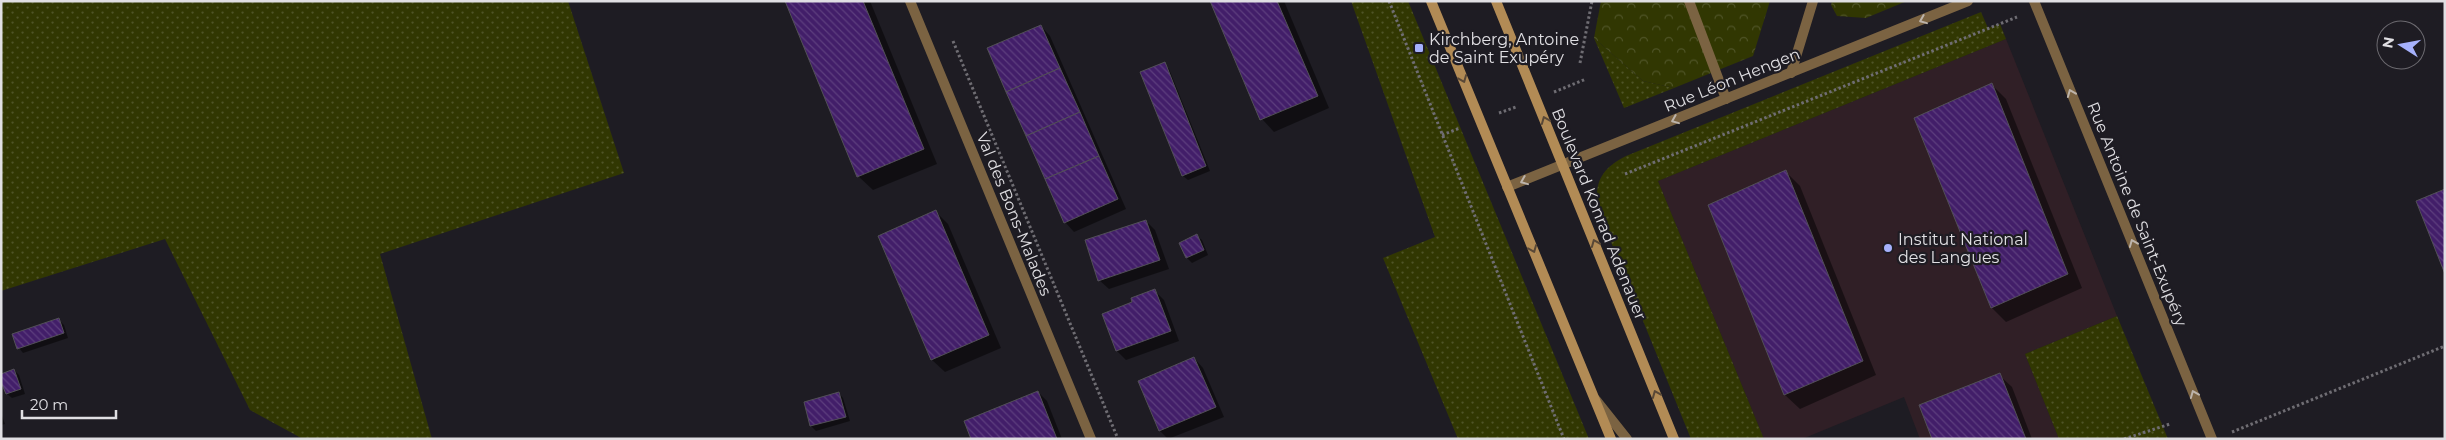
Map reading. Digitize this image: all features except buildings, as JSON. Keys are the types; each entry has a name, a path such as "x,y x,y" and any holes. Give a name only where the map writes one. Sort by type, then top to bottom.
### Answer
{"main road":[{"path":"1431,1 1611,439"},
{"name":"Boulevard Konrad Adenauer","path":"1496,1 1674,439"}],"street":[{"name":"Val des Bons-Malades","path":"910,1 1091,439"},
{"path":"1689,1 1726,99"},
{"path":"1791,73 1813,1"},
{"name":"Rue Léon Hengen","path":"1507,187 1968,1"},
{"name":"Rue Antoine de Saint-Exupéry","path":"2036,5 2212,439"},
{"path":"1593,395 1627,439"}],"path":[{"path":"1389,1 1564,439"},
{"path":"1580,63 1592,1"},
{"path":"1625,174 2036,5"},
{"path":"953,41 1118,439"},
{"path":"2230,432 2445,346"},
{"path":"2124,439 2170,424"}],"shaded area":[{"name":"Institut National des Langues","path":"2006,39 2117,316 2025,354 2059,439 1920,439 1904,397 1802,439 1764,439 1658,181"}],"green space":[{"path":"1,1 568,1 624,173 380,254 432,439 303,439 250,410 165,239 1,291"},
{"path":"1351,1 1408,1 1589,439 1458,439 1383,258 1435,237"},
{"path":"1601,1 1770,1 1753,56 1674,88 1643,81 1594,38"},
{"path":"1832,1 1907,1 1866,18 1837,16 1831,5"},
{"path":"1981,12 1988,28 2000,24 2006,39 1658,181 1764,439 1691,439 1598,210 1597,192 1601,177 1605,171 1626,156"},
{"path":"1594,38 1643,81 1674,88 1624,108"},
{"path":"2117,316 2168,439 2059,439 2025,354"}],"place":[{"name":"Kirchberg, Antoine de Saint Exupéry","path":"1419,48"},
{"name":"Institut National des Langues","path":"1888,248"}]}
